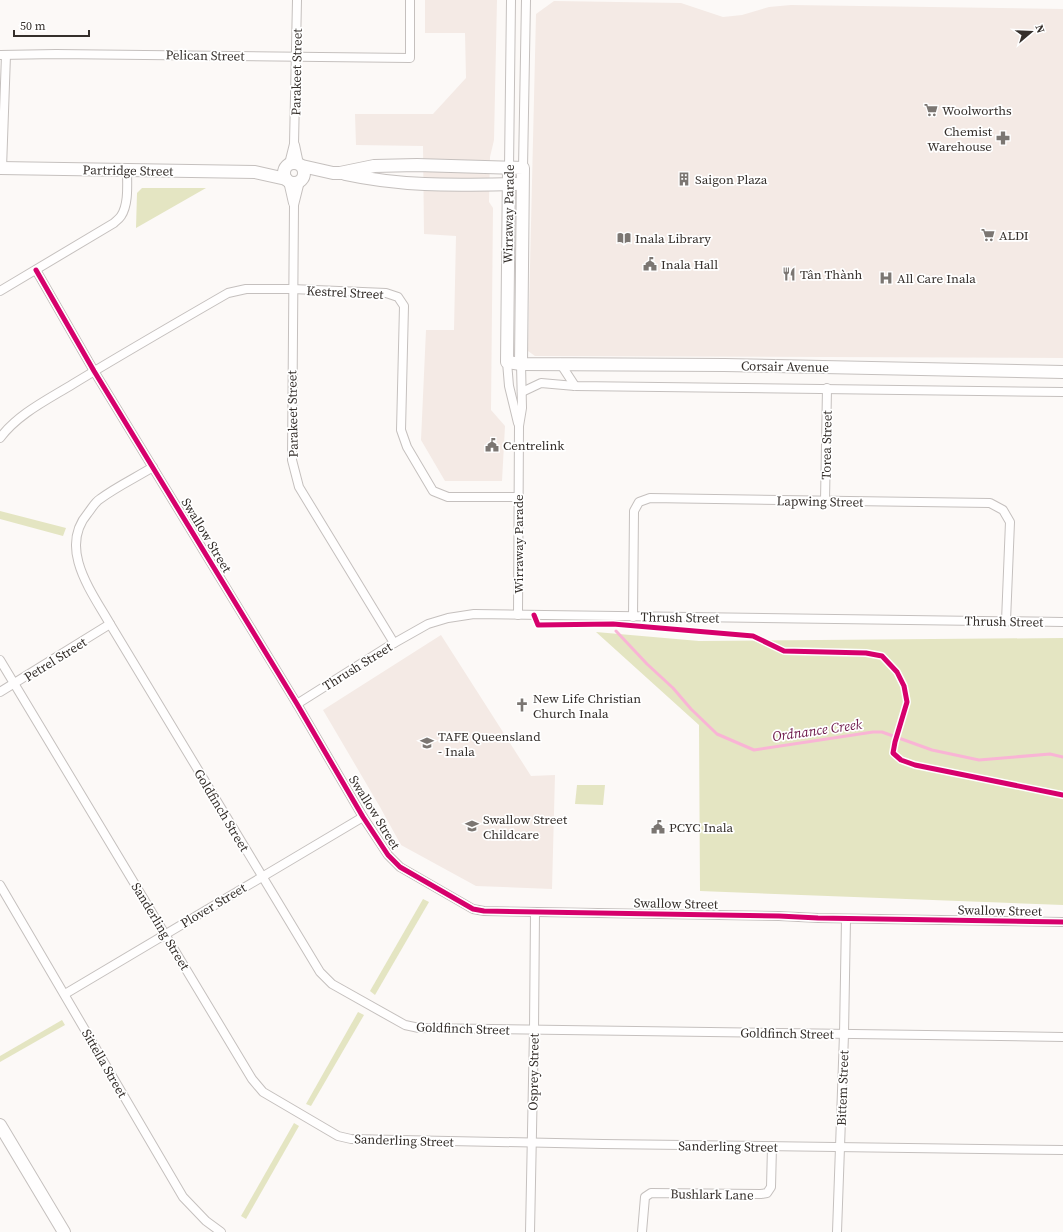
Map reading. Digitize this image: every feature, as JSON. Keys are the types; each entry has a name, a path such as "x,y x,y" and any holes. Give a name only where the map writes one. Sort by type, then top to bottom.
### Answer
{"street":[{"name":"Parakeet Street","path":"294,165 297,0"},
{"name":"Pelican Street","path":"3,55 56,54 410,58 410,0"},
{"name":"Wirraway Parade","path":"511,0 507,362 509,386 519,426"},
{"name":"Wirraway Parade","path":"518,615 519,426 522,408 521,364 526,0"},
{"path":"1,168 3,55"},
{"name":"Partridge Street","path":"1,168 255,172 294,165 371,180 408,184 447,186 523,184"},
{"path":"294,165 305,173 302,180 294,184 287,180 284,173 294,165"},
{"name":"Partridge Street","path":"302,180 374,166 417,165 523,168"},
{"path":"0,291 114,223 122,216 127,194 127,170"},
{"name":"Partridge Street","path":"255,172 287,180"},
{"name":"Parakeet Street","path":"287,180 294,205"},
{"name":"Parakeet Street","path":"302,180 294,205 292,289 292,460 299,487 394,643"},
{"name":"Swallow Street","path":"36,270 94,371 297,704 363,817 388,855 400,867 473,909 484,910 779,916 846,919 1063,922"},
{"name":"Kestrel Street","path":"94,371 228,293 246,289 292,289 386,293 398,297 404,306 401,430 407,447 433,491 448,497 519,497"},
{"name":"Corsair Avenue","path":"507,362 521,364 724,365 1063,372"},
{"path":"560,363 575,386"},
{"path":"0,438 26,413 94,371"},
{"path":"522,392 541,383 575,386 1063,392"},
{"name":"Torea Street","path":"825,501 827,388"},
{"name":"Goldfinch Street","path":"153,467 99,500 85,516 76,534 76,557 85,580 110,624 320,972 332,984 405,1025 419,1028 1063,1037"},
{"name":"Lapwing Street","path":"633,617 634,511 639,502 650,498 990,503 1003,510 1010,522 1006,621"},
{"name":"Thrush Street","path":"297,704 394,643 428,624 448,618 474,614 1063,622"},
{"name":"Petrel Street","path":"0,692 110,624"},
{"name":"Sanderling Street","path":"0,660 255,1083 263,1092 338,1136 351,1138 532,1143 1063,1150"},
{"name":"Plover Street","path":"65,994 363,817"},
{"name":"Sittella Street","path":"0,885 184,1197 206,1221 221,1232"},
{"name":"Osprey Street","path":"530,1232 535,912"},
{"name":"Bittem Street","path":"837,1232 844,1034 846,919"},
{"path":"0,1126 64,1232"},
{"name":"Bushlark Lane","path":"642,1232 645,1197 651,1193 767,1193 771,1187 772,1146"}],"shaded area":[{"path":"425,0 497,0 494,140 490,157 489,202 493,208 491,410 505,426 502,481 445,481 421,440 426,330 454,330 456,236 424,234 423,146 356,145 355,114 433,114 466,78 465,33 425,33"},
{"path":"554,1 681,3 723,17 742,15 769,7 791,5 1063,9 1063,358 535,356 528,351 536,14"},
{"path":"441,635 531,776 555,775 552,889 476,886 401,845 323,710"}],"green space":[{"path":"142,188 206,188 136,228 137,193"},
{"path":"0,511 66,528 63,536 0,519"},
{"path":"596,632 699,641 1063,638 1063,905 700,891 699,725"},
{"path":"577,785 605,785 603,805 575,804"},
{"path":"423,899 429,902 375,995 370,991"},
{"path":"358,1012 364,1015 311,1106 306,1104"},
{"path":"62,1020 65,1025 0,1062 0,1056"},
{"path":"294,1123 299,1126 246,1219 241,1216"}],"waterway":[{"name":"Ordnance Creek","path":"616,631 717,734 754,750 873,732 882,732 932,750 979,760 1050,754 1063,757"}],"cycle path":[{"path":"36,270 94,371 297,704 363,817 388,855 400,867 473,909 484,911 1063,922"},
{"path":"534,615 538,625 613,624 753,636 784,651 866,653 882,656 897,672 904,686 907,702 893,753 901,760 915,765 1063,795"}],"place":[{"name":"Woolworths","path":"931,110"},
{"name":"Chemist Warehouse","path":"1003,138"},
{"name":"Saigon Plaza","path":"684,179"},
{"name":"ALDI","path":"988,235"},
{"name":"Inala Library","path":"624,238"},
{"name":"Inala Hall","path":"650,264"},
{"name":"Tân Thành","path":"789,274"},
{"name":"All Care Inala","path":"886,278"},
{"name":"Centrelink","path":"492,445"},
{"name":"New Life Christian Church Inala","path":"522,705"},
{"name":"TAFE Queensland - Inala","path":"427,743"},
{"name":"Swallow Street Childcare","path":"472,826"},
{"name":"PCYC Inala","path":"658,827"}]}
